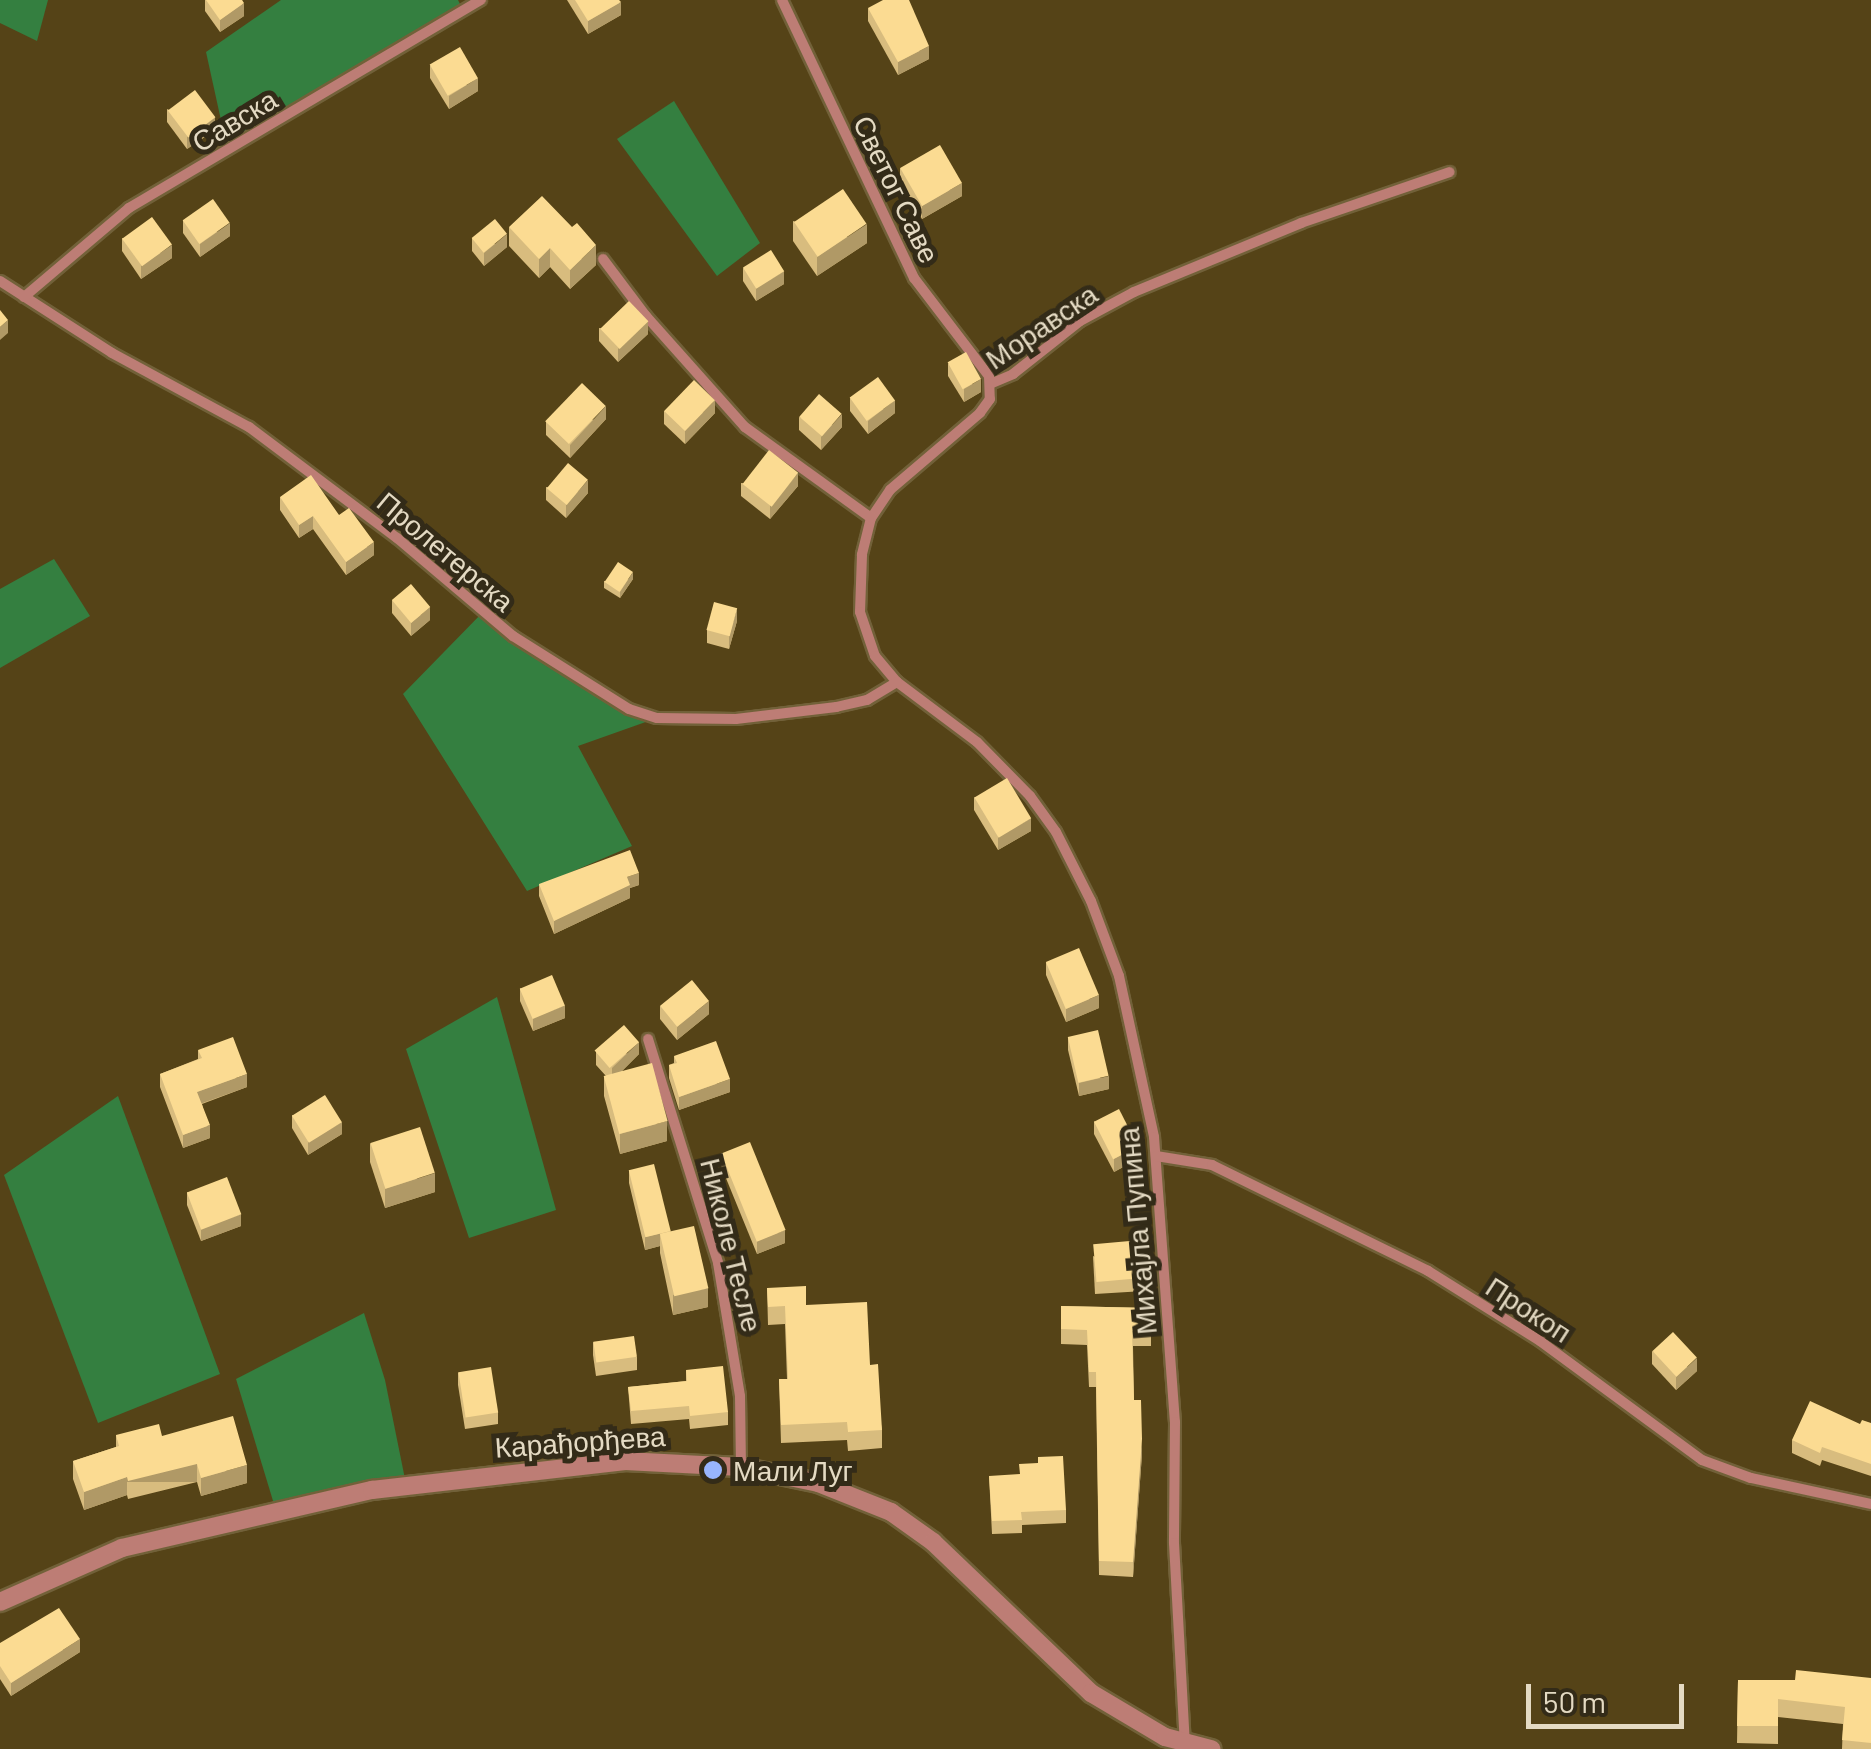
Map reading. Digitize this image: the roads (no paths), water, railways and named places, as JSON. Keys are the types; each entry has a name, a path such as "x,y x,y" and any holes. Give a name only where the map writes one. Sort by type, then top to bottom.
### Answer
{"street":[{"name":"Савска","path":"24,297 130,208 481,0"},
{"name":"Светог Саве","path":"782,0 914,278 986,368 990,384"},
{"name":"Моравска","path":"897,682 875,656 860,612 862,555 871,518 890,490 970,423 990,399 990,384 1012,374 1080,321 1134,292 1301,223 1450,172"},
{"path":"603,259 659,332 745,427 871,518"},
{"name":"Пролетерска","path":"0,282 124,360 249,427 397,538 514,636 629,710 657,718 736,719 852,704 897,682"},
{"name":"Михајла Пупина","path":"897,682 977,742 1030,796 1074,862 1118,976 1156,1156 1175,1422 1174,1542 1185,1744"},
{"name":"Николе Тесле","path":"648,1040 696,1180 718,1263 740,1396 741,1467"},
{"name":"Прокоп","path":"1156,1156 1212,1164 1428,1271 1540,1341 1702,1460 1750,1478 1871,1504"},
{"name":"Карађорђева","path":"0,1602 122,1548 372,1490 625,1461 741,1467 846,1492 913,1526 1091,1693 1131,1720 1185,1744 1212,1749"}],"place":[{"name":"Мали Луг","path":"713,1470"}]}
